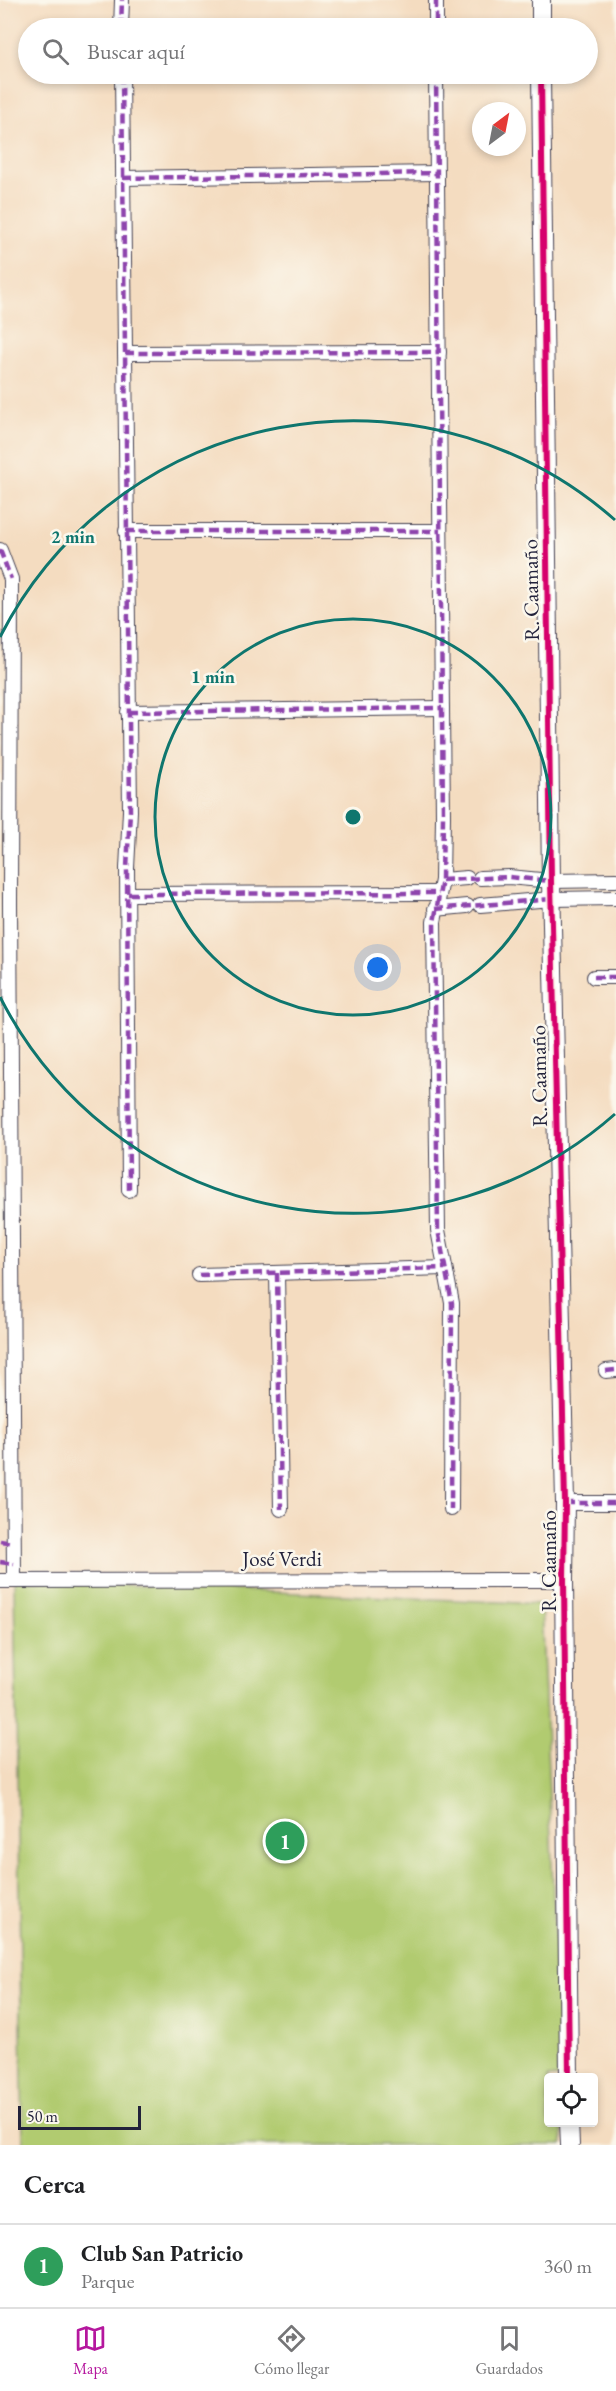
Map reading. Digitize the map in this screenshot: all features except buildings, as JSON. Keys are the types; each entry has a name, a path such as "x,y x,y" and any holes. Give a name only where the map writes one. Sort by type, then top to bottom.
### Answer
{"street":[{"path":"121,18 122,0"},
{"path":"436,0 436,18"},
{"path":"541,0 541,18"},
{"path":"122,84 128,711 129,1190"},
{"path":"436,84 442,708 441,886 435,909 438,1230 452,1303 451,1509"},
{"name":"R. Caamaño","path":"541,84 551,890 565,1503 569,2073"},
{"path":"123,178 437,173"},
{"path":"125,353 439,352"},
{"path":"126,531 440,531"},
{"path":"1,554 11,579 5,904 7,1563 14,1580"},
{"path":"128,711 442,708"},
{"path":"128,894 441,886 474,878 509,877 551,890 616,898"},
{"path":"435,909 474,905 616,880"},
{"path":"594,976 616,977"},
{"path":"199,1275 445,1268"},
{"path":"277,1273 281,1509"},
{"path":"565,1503 616,1503"},
{"name":"José Verdi","path":"0,1581 564,1580"},
{"path":"569,2127 570,2145"}],"green space":[{"path":"14,1580 541,1604 561,2073 544,2073 544,2127 562,2127 563,2145 23,2145"}],"marked path":[{"path":"121,18 122,0"},
{"path":"436,0 436,18"},
{"path":"122,84 130,811 127,868 129,1190"},
{"path":"436,84 443,817 442,880 434,922 438,1230 452,1303 451,1509"},
{"path":"123,178 437,173"},
{"path":"125,353 439,352"},
{"path":"126,531 440,531"},
{"path":"0,550 11,579"},
{"path":"128,712 442,708"},
{"path":"442,880 509,877 551,881"},
{"path":"128,894 439,893"},
{"path":"435,909 552,899"},
{"path":"594,977 616,977"},
{"path":"199,1275 445,1268"},
{"path":"277,1273 281,1509"},
{"path":"606,1371 616,1370"},
{"path":"565,1503 616,1503"},
{"path":"0,1541 13,1543"},
{"path":"0,1562 14,1564"}],"cycle path":[{"path":"541,84 551,881 565,1503 569,2073"}],"place":[{"name":"Club San Patricio","path":"285,1841"}]}
